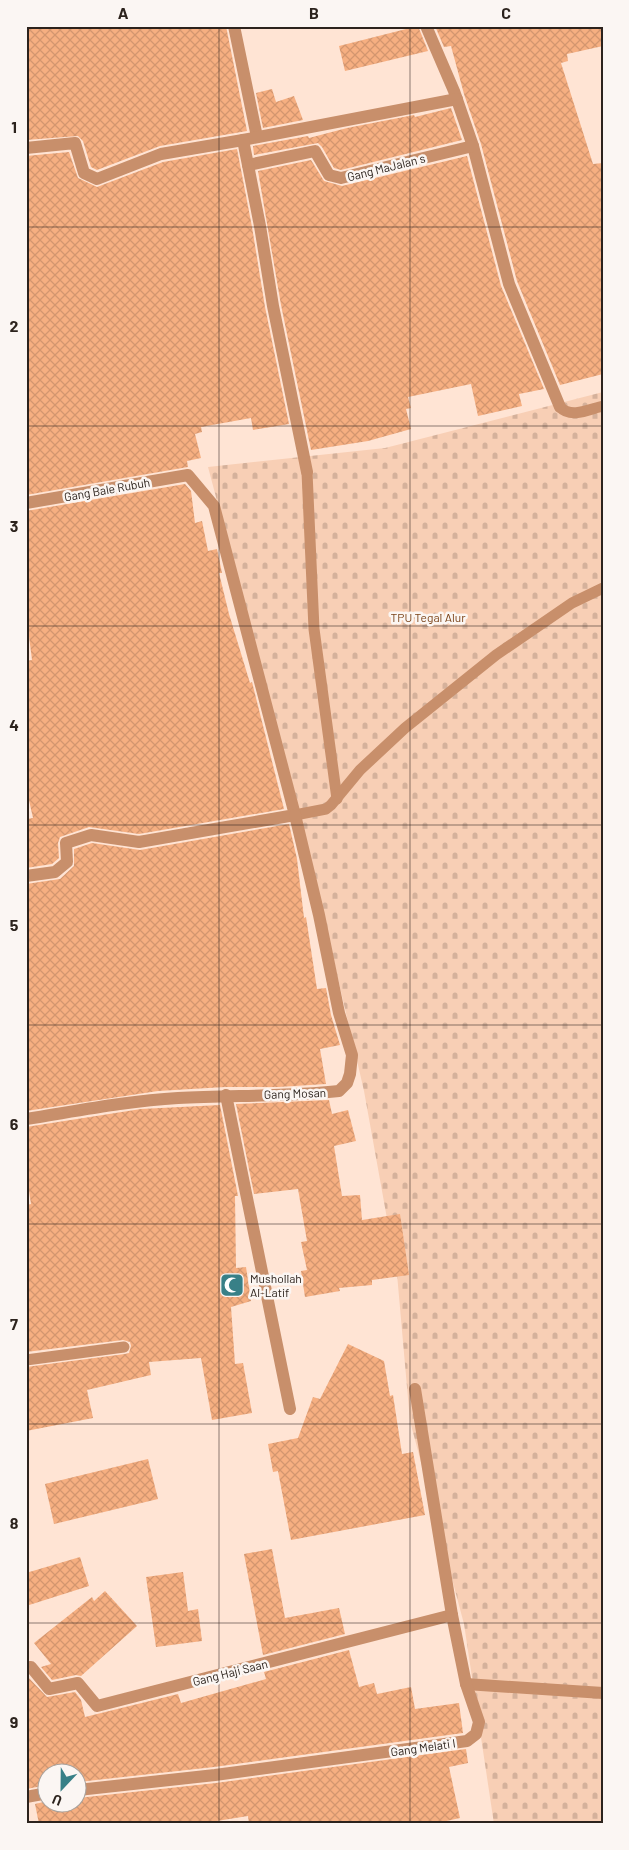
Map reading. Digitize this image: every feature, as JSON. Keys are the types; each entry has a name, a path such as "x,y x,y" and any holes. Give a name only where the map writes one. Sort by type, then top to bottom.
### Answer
{"street":[{"path":"234,26 257,137"},
{"path":"426,26 457,99 473,146 509,284 558,403"},
{"path":"26,148 75,143 84,173 97,179 161,154 457,99"},
{"path":"243,140 273,306 308,472"},
{"name":"Gang MaJalan s","path":"248,165 315,150 329,175 341,178 473,146"},
{"name":"Gang Bale Rubuh","path":"26,503 188,475 214,506 295,815"},
{"path":"26,876 55,872 67,862 66,844 92,835 139,842 295,815"},
{"name":"Gang Mosan","path":"26,1119 148,1100 226,1095 300,1095 338,1091 346,1083 350,1074 352,1055 339,1013 319,915 295,815"},
{"path":"226,1095 290,1409"},
{"name":"Gang Melati I","path":"88,1789 215,1775 467,1741 476,1734 479,1722 466,1684 452,1615 415,1389"},
{"name":"Gang Haji Saan","path":"26,1667 31,1667 49,1689 78,1684 97,1706 452,1615"},
{"path":"466,1684 603,1692"}],"lane":[{"path":"558,403 565,411 576,413 603,406"},
{"path":"308,472 314,629 337,799"},
{"path":"295,815 326,809 337,799 360,770 405,728 496,656 572,603 603,588"},
{"path":"26,1360 124,1347"}],"green space":[{"name":"TPU Tegal Alur","path":"603,392 603,1824 494,1824 464,1624 410,1421 397,1274 364,1091 296,797 208,467 385,448"}],"building":[{"path":"26,26 226,26 247,131 160,146 97,170 91,167 83,141 78,136 26,140"},
{"path":"418,26 428,51 345,71 339,46"},
{"path":"435,26 603,26 603,46 567,54 568,61 561,63 593,164 603,163 603,374 560,385 517,281 481,144 464,94 451,46 444,47"},
{"path":"272,89 276,102 294,96 303,120 263,128 256,93"},
{"path":"451,108 462,140 341,170 334,168 318,143 254,155 253,146 308,136 309,138 347,128 414,115 415,117"},
{"path":"237,149 265,307 289,424 253,430 251,418 201,427 202,432 195,434 201,458 187,461 188,467 26,495 26,156 69,152 78,178 97,187 163,162"},
{"path":"467,156 501,286 544,389 519,394 522,406 478,416 471,384 408,397 411,408 406,409 411,429 368,441 311,450 281,305 258,171 311,160 324,181 342,186"},
{"path":"185,484 191,491 195,523 202,521 208,551 217,549 222,573 219,573 229,614 250,683 252,682 284,809 139,834 89,827 60,837 58,843 59,858 52,864 26,868 26,846 28,846 27,819 33,818 26,787 26,661 32,660 26,613 26,511"},
{"path":"289,824 297,859 304,918 306,917 317,989 326,988 331,1015 340,1045 320,1049 326,1084 158,1091 26,1111 26,884 60,879 74,866 74,849 92,843 140,850"},
{"path":"329,1100 332,1114 348,1110 356,1141 334,1146 342,1196 360,1195 362,1220 400,1214 409,1275 372,1280 372,1285 339,1288 340,1291 305,1297 301,1271 307,1270 301,1242 307,1241 298,1189 254,1194 236,1104"},
{"path":"220,1105 238,1196 235,1196 236,1268 246,1267 251,1301 231,1307 235,1364 243,1363 252,1413 212,1420 201,1358 149,1362 151,1375 87,1390 93,1418 26,1431 26,1367 125,1354 129,1353 131,1346 130,1342 123,1340 26,1352 26,1205 31,1204 26,1172 26,1127 141,1109"},
{"path":"348,1344 384,1361 390,1396 393,1395 402,1454 413,1452 425,1515 291,1540 278,1471 273,1472 268,1444 298,1438 313,1397 320,1399"},
{"path":"148,1459 158,1499 54,1524 45,1484"},
{"path":"272,1549 285,1618 339,1608 345,1634 263,1655 244,1554"},
{"path":"80,1557 89,1586 26,1606 26,1573"},
{"path":"183,1572 188,1611 198,1609 202,1641 156,1647 146,1577"},
{"path":"105,1591 137,1626 81,1676 76,1675 52,1680 41,1667 51,1664 34,1643 92,1597 94,1601"},
{"path":"349,1650 359,1687 374,1683 377,1694 411,1687 415,1709 459,1703 463,1733 214,1767 88,1781 88,1762 38,1762 38,1787 26,1789 26,1675 47,1697 75,1692 81,1700 85,1717 178,1694 181,1703 266,1679 264,1672"},
{"path":"466,1749 468,1763 449,1767 460,1818 433,1824 249,1824 248,1816 198,1824 39,1824 35,1804 38,1803 38,1812 88,1812 88,1797 216,1783"}],"place":[{"name":"Mushollah Al-Latif","path":"232,1285"}]}
